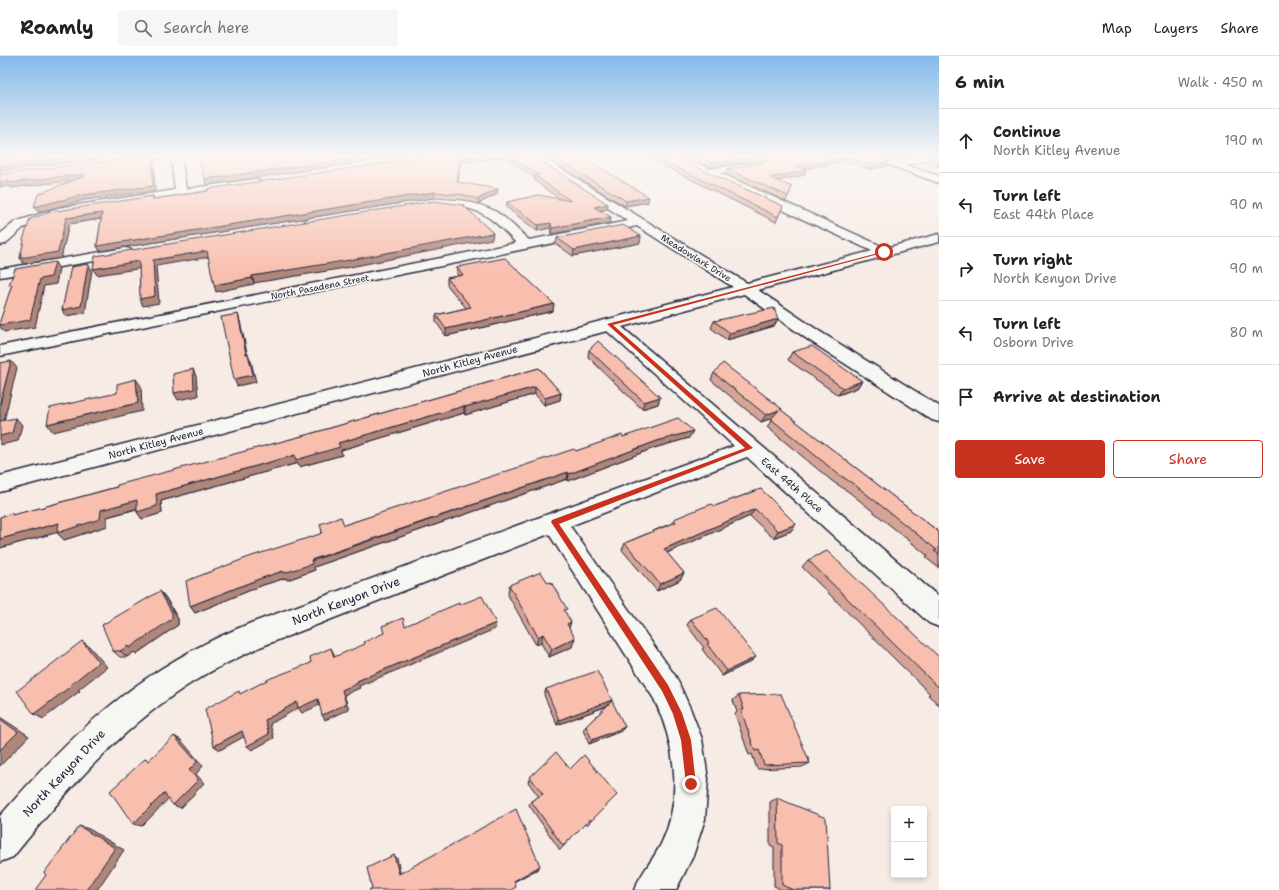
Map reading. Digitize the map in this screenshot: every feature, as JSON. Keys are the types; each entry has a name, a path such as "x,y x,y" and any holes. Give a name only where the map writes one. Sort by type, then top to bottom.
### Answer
{"street":[{"path":"0,241 12,229 27,221 73,208 161,195"},
{"name":"Meadowlark Drive","path":"595,195 746,289 813,335 939,415"},
{"path":"758,195 884,252"},
{"path":"297,223 420,203 452,202 474,206 488,212 526,245"},
{"name":"North Pasadena Street","path":"0,351 639,222"},
{"name":"North Kitley Avenue","path":"0,484 939,238"},
{"path":"0,273 141,249"},
{"name":"East 44th Place","path":"609,324 939,614"},
{"name":"North Kenyon Drive","path":"0,844 45,790 99,734 131,707 180,672 204,658 245,640 750,448"},
{"path":"554,522 665,688 677,713 686,740 691,784 688,814 675,857 653,890"}],"building":[{"path":"38,195 83,195 82,195 34,207"},
{"path":"181,195 416,195 97,246 102,213 66,218 58,252 20,258 23,240 30,219 50,212 153,196 153,199"},
{"path":"463,195 486,195 478,199"},
{"path":"538,195 571,201 562,195 594,195 608,204 594,207 611,217 552,228 551,223 538,225 507,202"},
{"path":"616,195 645,195 649,197 626,201"},
{"path":"733,195 758,195 783,206 778,217"},
{"path":"434,201 464,205 493,233 344,261 252,276 252,278 214,285 207,251 153,260 155,296 140,299 139,261 93,269 95,256"},
{"path":"623,225 641,236 574,250 557,238"},
{"path":"505,258 554,304 446,329 436,315 471,307 447,278 463,275 457,267"},
{"path":"55,262 51,277 40,279 30,320 0,325 12,284 9,285 15,269"},
{"path":"88,264 81,306 62,310 71,267"},
{"path":"774,308 778,319 730,333 714,321"},
{"path":"238,314 246,354 248,354 253,375 234,379 221,317"},
{"path":"598,341 660,397 644,402 589,350"},
{"path":"812,346 862,381 843,388 792,352"},
{"path":"11,361 0,404 0,363"},
{"path":"723,363 939,532 939,554 934,551 937,550 855,485 838,474 771,419 779,410 766,415 714,373"},
{"path":"539,368 561,393 545,398 535,387 338,443 340,447 296,460 295,455 156,494 157,506 137,512 137,500 101,510 100,519 57,533 59,523 0,539 0,517 12,513 12,515 36,509 117,487 117,485 306,435"},
{"path":"193,369 194,389 174,393 173,374"},
{"path":"136,379 138,403 47,424 50,408 117,393 117,384"},
{"path":"16,418 12,433 0,436 0,421"},
{"path":"678,418 693,431 657,441 569,474 568,472 311,560 312,564 259,579 190,606 186,581 249,557 320,534 322,532 320,524 341,517 344,525 574,449 576,451 622,435 623,437"},
{"path":"761,489 796,524 778,531 755,509 664,549 684,573 660,584 625,543 676,522 674,519 701,508 712,504 715,506"},
{"path":"827,551 939,657 939,688 808,560"},
{"path":"541,572 548,583 551,582 567,609 564,610 571,622 567,624 575,638 552,649 543,634 538,637 509,585"},
{"path":"160,591 172,613 172,619 129,648 128,646 120,651 113,651 102,625"},
{"path":"482,596 496,623 357,681 358,683 342,690 346,704 322,715 318,699 298,708 297,702 265,720 269,734 247,746 242,731 214,746 205,709 239,691 240,694 271,678 311,663 310,657 331,648 334,657 365,644 364,642 384,633 382,626 403,618 405,626 459,603 459,605"},
{"path":"717,608 756,657 727,671 691,619"},
{"path":"82,641 99,662 70,685 71,686 34,714 17,691"},
{"path":"597,671 612,700 559,720 546,689"},
{"path":"781,694 810,763 764,765 759,750 755,751 741,710 744,710 739,695"},
{"path":"612,701 625,727 592,740 586,726"},
{"path":"0,719 18,732 0,750"},
{"path":"174,736 197,762 189,770 198,780 173,805 164,793 133,824 110,791 146,758 148,761"},
{"path":"556,752 570,769 584,755 617,795 563,846 531,801 543,794 530,777"},
{"path":"777,798 826,818 830,890 793,890 782,885 782,845 778,843"},
{"path":"516,809 540,866 514,881 516,887 511,890 369,890 372,888 367,868 394,855 399,874"},
{"path":"79,826 115,848 86,890 35,890 46,875 44,873"}],"route":[{"path":"691,784 686,740 677,713 665,688 554,522 750,448 609,324 884,252"}]}
